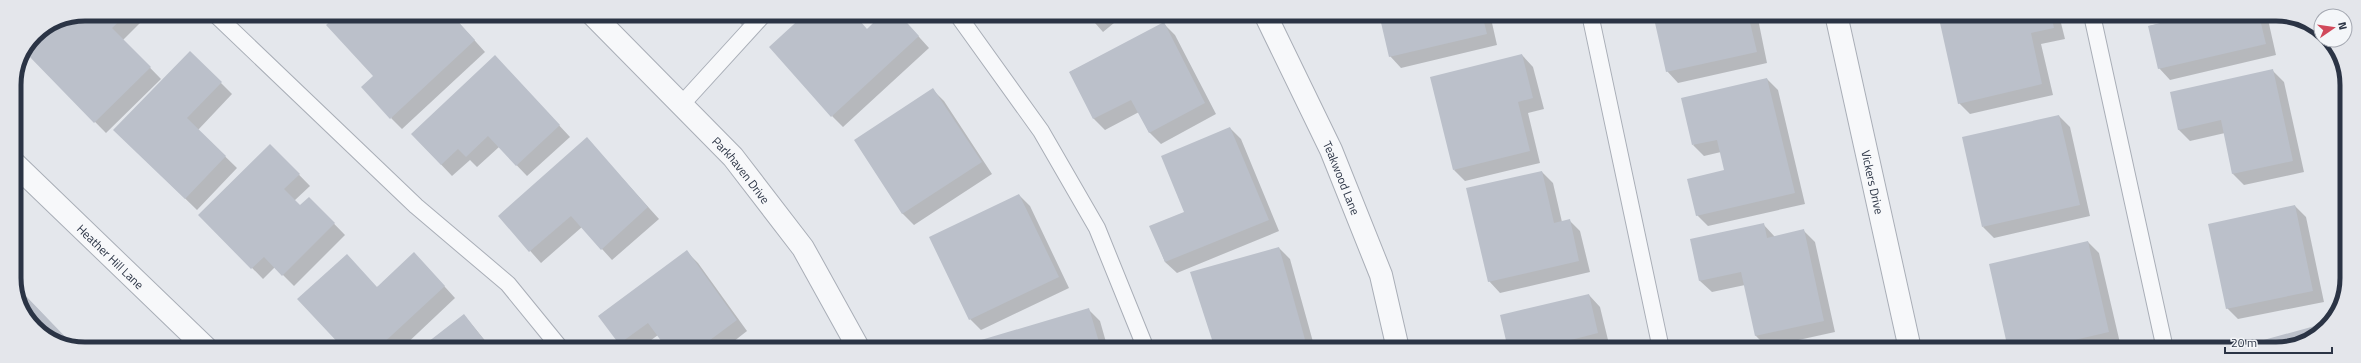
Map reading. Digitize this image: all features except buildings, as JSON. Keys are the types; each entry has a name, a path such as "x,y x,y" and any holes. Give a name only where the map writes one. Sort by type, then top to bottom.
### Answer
{"street":[{"name":"Parkhaven Drive","path":"599,21 733,157 803,248 855,342"},
{"name":"Teakwood Lane","path":"1268,21 1331,150 1378,268 1396,342"},
{"name":"Vickers Drive","path":"1838,21 1908,342"},
{"name":"Heather Hill Lane","path":"21,170 200,342"}],"lane":[{"path":"222,21 416,206 508,284 556,342"},
{"path":"681,105 758,21"},
{"path":"962,21 1041,131 1097,228 1143,342"},
{"path":"1591,21 1660,342"},
{"path":"2094,21 2163,342"}]}
